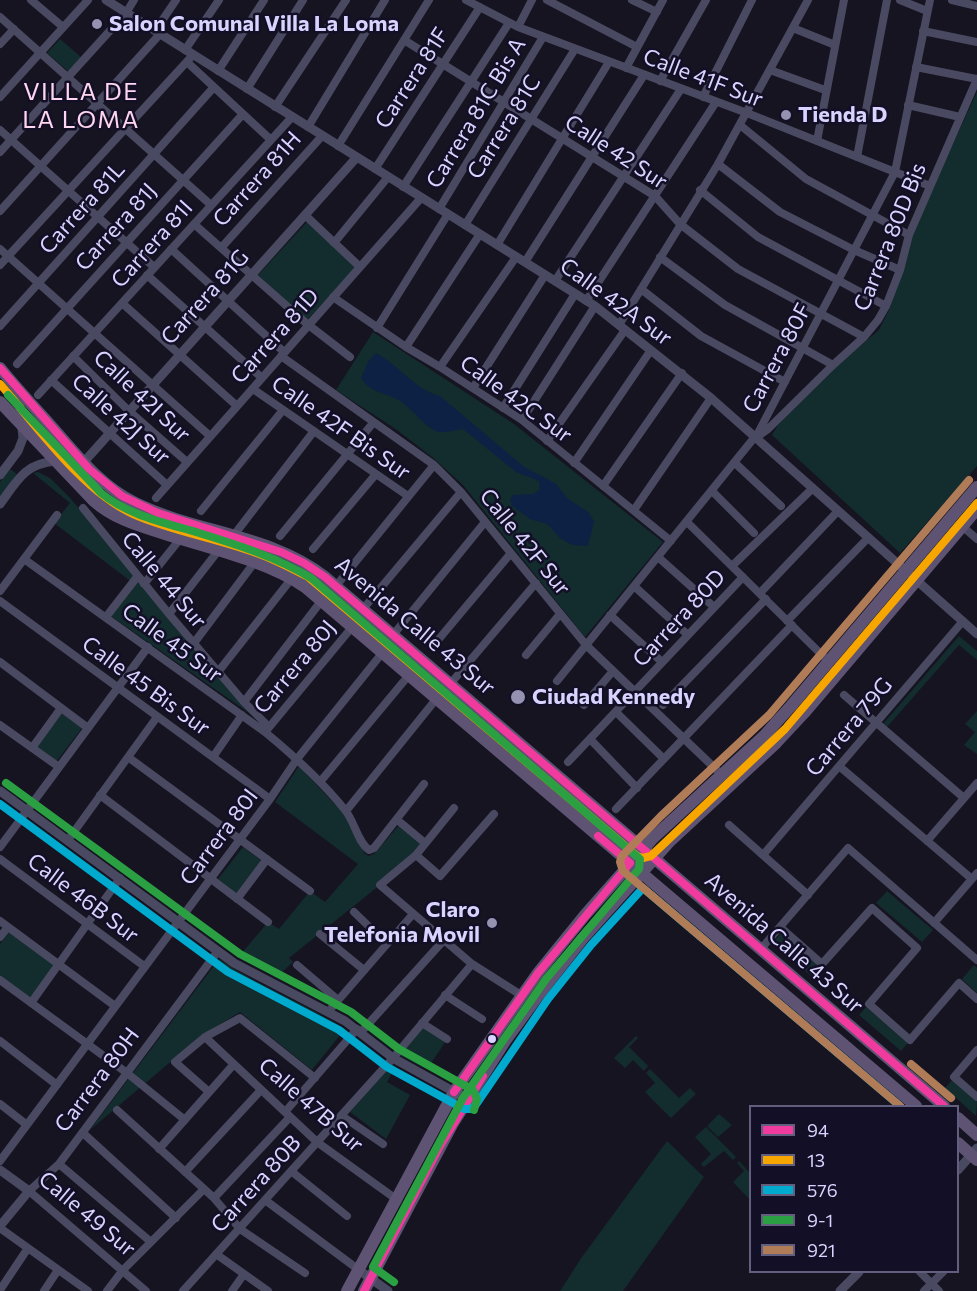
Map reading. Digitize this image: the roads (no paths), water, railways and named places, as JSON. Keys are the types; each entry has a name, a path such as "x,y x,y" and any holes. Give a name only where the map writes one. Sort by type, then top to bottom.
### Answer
{"main road":[{"name":"Avenida Calle 43 Sur","path":"0,368 83,462 111,488 136,504 192,524 234,535 303,561 336,586 452,683 942,1105"},
{"name":"Avenida Calle 43 Sur","path":"0,402 6,415 22,425 94,501 110,512 131,523 254,563 292,578 322,600 914,1105"},
{"path":"33,437 29,428 33,422 36,421 52,428"},
{"path":"347,1291 454,1092 521,995 585,915 644,848 770,729 830,662 977,487"},
{"path":"364,1291 467,1099 540,993 583,938 681,830 776,743 831,683 977,509"},
{"path":"959,1120 977,1135"},
{"path":"959,1144 975,1154"}],"street":[{"path":"31,0 63,27"},
{"path":"0,97 88,0"},
{"name":"Calle 42A Sur","path":"106,0 158,33 188,56 218,71 591,303 682,373 977,633"},
{"path":"0,152 126,13 134,0"},
{"path":"0,211 158,33 176,0"},
{"path":"0,265 126,129 188,56 219,0"},
{"path":"218,71 264,0"},
{"path":"247,89 303,0"},
{"path":"275,107 346,0"},
{"name":"Carrera 81H","path":"308,127 385,0"},
{"path":"338,146 429,0"},
{"name":"Calle 41F Sur","path":"466,0 518,27 747,113 930,186"},
{"path":"518,27 532,0"},
{"path":"548,0 637,47"},
{"path":"632,0 657,12"},
{"path":"626,68 663,0"},
{"path":"660,81 706,0"},
{"path":"703,97 752,0"},
{"path":"547,441 622,327 641,289 718,164 808,0"},
{"path":"817,141 844,0"},
{"path":"857,157 888,0"},
{"path":"900,0 927,11"},
{"name":"Carrera 80F","path":"557,681 755,438 895,172 930,0"},
{"path":"952,0 977,6"},
{"name":"Carrera 81F","path":"375,169 480,7"},
{"path":"0,16 212,205"},
{"path":"403,187 509,22"},
{"path":"793,28 835,45"},
{"path":"0,44 14,29"},
{"path":"923,31 977,42"},
{"name":"Carrera 81C Bis A","path":"439,208 543,37"},
{"name":"Calle 42 Sur","path":"404,40 655,196 680,224 738,269 864,337"},
{"name":"Carrera 81C","path":"465,225 575,49"},
{"path":"188,56 214,87 271,140"},
{"path":"497,245 609,62"},
{"path":"916,67 977,79"},
{"path":"770,70 825,90"},
{"path":"525,262 644,75"},
{"name":"Carrera 80D Bis","path":"755,438 768,429 864,337 886,306 900,270 909,235 977,79"},
{"name":"Carrera 81L","path":"0,326 214,87"},
{"path":"555,281 681,89"},
{"path":"522,420 655,196 716,102"},
{"path":"908,105 960,117"},
{"name":"Carrera 81J","path":"17,364 243,114"},
{"name":"Carrera 81I","path":"38,395 292,117"},
{"path":"740,125 806,179 909,235"},
{"path":"0,130 154,267"},
{"name":"Carrera 81H","path":"221,248 322,135"},
{"name":"Carrera 81G","path":"83,462 357,158"},
{"path":"718,164 780,212 854,250 900,270"},
{"path":"334,243 388,177"},
{"path":"700,190 758,237 886,306"},
{"name":"Carrera 81D","path":"156,498 421,198"},
{"path":"377,328 448,214"},
{"path":"305,215 360,267"},
{"path":"194,224 309,325 350,357"},
{"path":"406,347 480,234"},
{"path":"0,249 210,436"},
{"name":"Calle 42F Sur","path":"171,249 283,354 373,423 434,465 461,492 586,645 722,775"},
{"path":"440,367 516,257"},
{"path":"660,257 724,305 833,365"},
{"name":"Calle 42F Bis Sur","path":"147,275 262,378"},
{"path":"473,388 545,275"},
{"path":"641,289 701,336 785,382"},
{"path":"502,408 575,294"},
{"name":"Calle 42C Sur","path":"333,297 406,347 522,420 671,541"},
{"path":"122,303 237,406"},
{"path":"574,463 651,350"},
{"name":"Calle 42I Sur","path":"73,356 129,411 188,462"},
{"path":"603,486 682,373"},
{"name":"Calle 42J Sur","path":"51,380 167,485"},
{"path":"0,475 21,444 22,425 18,389"},
{"name":"Calle 42F Bis Sur","path":"253,389 408,496"},
{"path":"634,510 711,398"},
{"path":"201,511 283,410"},
{"path":"280,536 373,423"},
{"path":"234,535 314,431"},
{"path":"0,504 26,470 38,464 55,461"},
{"path":"735,463 781,506"},
{"path":"336,586 434,465"},
{"path":"314,549 376,474"},
{"name":"Carrera 80D","path":"732,566 813,488"},
{"path":"712,491 754,533"},
{"name":"Carrera 80J","path":"363,609 461,492"},
{"name":"Calle 44 Sur","path":"82,508 137,577 267,729"},
{"path":"663,705 838,511"},
{"path":"0,591 57,515"},
{"path":"393,635 485,522"},
{"path":"687,522 830,662"},
{"path":"962,526 977,539"},
{"path":"616,809 684,739 868,538"},
{"path":"144,585 180,539"},
{"path":"168,614 218,551"},
{"path":"434,646 511,553"},
{"path":"658,557 714,607"},
{"name":"Calle 45 Sur","path":"24,559 242,715 267,729 346,811 362,843 369,850 374,848 424,784"},
{"path":"194,643 254,563"},
{"path":"106,617 137,577"},
{"name":"Carrera 80D","path":"568,762 743,577"},
{"path":"218,672 292,578"},
{"path":"452,683 536,583"},
{"path":"634,586 688,635"},
{"path":"244,702 322,600"},
{"name":"Calle 45 Bis Sur","path":"0,601 270,799"},
{"path":"526,655 560,614"},
{"path":"610,615 662,662"},
{"name":"Carrera 79G","path":"763,855 963,621"},
{"name":"Carrera 80J","path":"267,729 352,626"},
{"path":"0,847 148,647"},
{"name":"Carrera 80I","path":"0,1161 270,799 297,759 382,652"},
{"path":"0,662 88,728"},
{"path":"584,705 613,670"},
{"path":"320,782 409,675"},
{"path":"844,695 964,798"},
{"path":"346,811 437,698"},
{"path":"32,748 61,708"},
{"path":"616,712 664,759"},
{"path":"213,757 242,715"},
{"path":"68,840 157,717"},
{"path":"0,725 59,767"},
{"path":"590,739 637,788"},
{"path":"128,757 310,891"},
{"path":"839,766 927,841 974,876 934,922"},
{"path":"927,841 977,783"},
{"path":"0,791 218,951 256,975 328,1011 359,1030 393,1058 467,1099"},
{"path":"100,795 268,922"},
{"path":"454,808 416,855 380,885 472,964 521,995"},
{"path":"416,855 440,876 494,814"},
{"path":"401,823 425,843"},
{"path":"729,825 808,895"},
{"path":"760,950 848,849 977,960"},
{"name":"Calle 46B Sur","path":"0,859 144,966"},
{"path":"237,899 267,859"},
{"path":"31,1003 120,878"},
{"path":"780,927 822,964 872,908 918,948 869,1004 910,1040 959,983 977,999"},
{"path":"354,912 387,944"},
{"path":"328,1011 413,915"},
{"path":"0,921 115,1006"},
{"path":"0,937 8,927"},
{"path":"320,934 364,970"},
{"path":"214,1198 288,1114 315,1078 443,941"},
{"name":"Carrera 80H","path":"0,1227 29,1191 59,1164 218,951"},
{"name":"Carrera 80B","path":"183,1291 342,1116 472,964"},
{"path":"297,965 338,1000"},
{"path":"0,980 127,1073 185,1120"},
{"path":"446,995 482,1019"},
{"path":"209,1092 175,1062 205,1037 240,1018 315,1078"},
{"path":"422,1023 447,1040"},
{"name":"Calle 47B Sur","path":"205,1037 317,1142 396,1199"},
{"path":"0,1041 57,1085"},
{"path":"977,1050 954,1077 977,1096"},
{"path":"159,1149 234,1064"},
{"path":"185,1172 261,1090"},
{"path":"0,1104 27,1125"},
{"path":"117,1110 214,1198 240,1229 305,1274"},
{"path":"342,1116 383,1144"},
{"path":"83,1132 176,1218"},
{"path":"959,1168 975,1154"},
{"path":"59,1164 151,1242"},
{"name":"Calle 49 Sur","path":"0,1170 29,1191 147,1291"},
{"path":"291,1171 346,1216"},
{"path":"107,1291 123,1270 204,1189"},
{"path":"265,1200 388,1291"},
{"path":"0,1227 88,1291"},
{"path":"0,1290 28,1248"},
{"path":"216,1254 268,1291"},
{"path":"44,1291 58,1270"},
{"path":"840,1291 858,1273"},
{"path":"922,1273 939,1291"},
{"path":"924,1291 943,1273"},
{"path":"232,1291 244,1274"}],"water":[{"path":"376,353 422,388 440,396 523,466 556,484 567,498 588,512 594,521 588,546 572,545 560,538 547,524 530,519 512,506 510,499 513,495 533,494 540,490 539,481 516,472 463,429 445,432 435,430 400,401 369,387 361,378 368,362"}],"place":[{"name":"Salon Comunal Villa La Loma","path":"97,24"},
{"name":"Tienda D","path":"786,115"},
{"name":"Ciudad Kennedy","path":"518,697"},
{"name":"Claro Telefonia Movil","path":"492,923"}],"district":[{"name":"VILLA DE LA LOMA","path":"81,106"}]}
